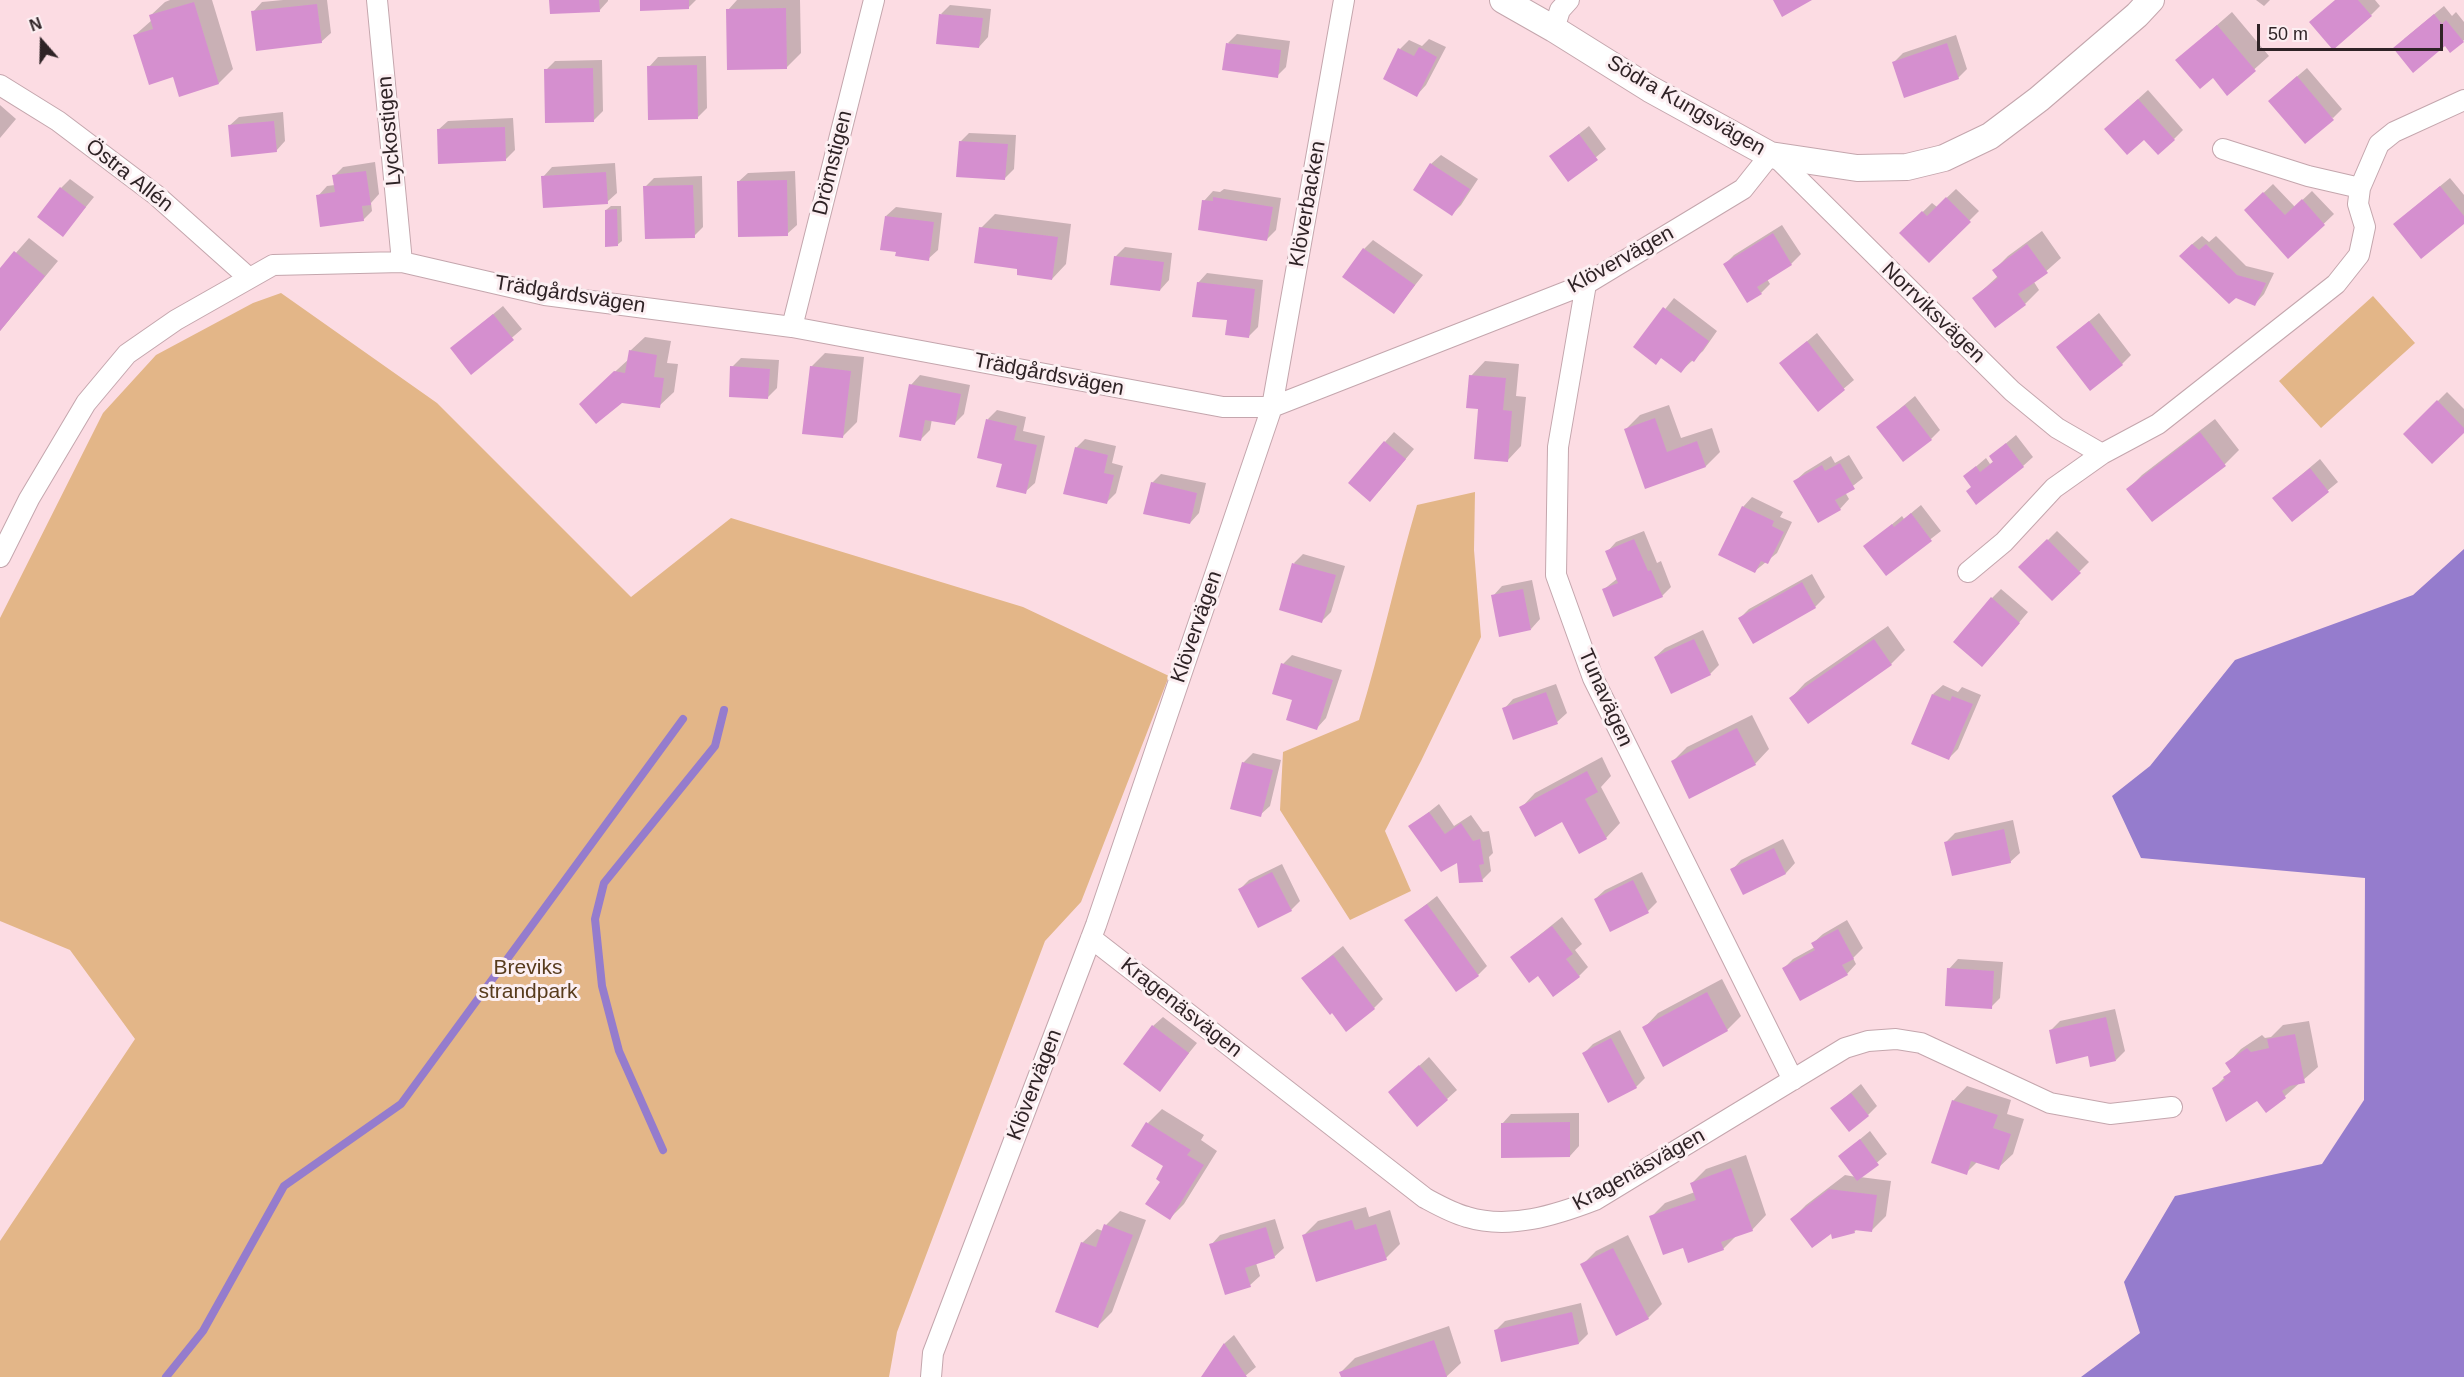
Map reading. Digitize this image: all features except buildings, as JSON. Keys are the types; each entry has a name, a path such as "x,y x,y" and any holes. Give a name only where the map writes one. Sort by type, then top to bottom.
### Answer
{"street":[{"name":"Lyckostigen","path":"377,0 402,262"},
{"name":"Drömstigen","path":"792,327 874,0"},
{"name":"Klöverbacken","path":"1272,407 1344,0"},
{"name":"Södra Kungsvägen","path":"1503,0 1554,28 1650,89 1773,156 1857,168 1907,167 1944,158 1990,136 2031,105 2138,15 2151,0"},
{"path":"1554,28 1560,10 1569,0"},
{"name":"Östra Allén","path":"0,85 58,121 156,195 249,278"},
{"path":"1968,572 2004,542 2054,488 2102,454 2158,424 2336,284 2359,255 2365,227 2358,204 2360,188 2379,144 2394,132 2464,100"},
{"path":"2223,148 2308,176 2360,188"},
{"name":"Klövervägen","path":"931,1377 933,1353 1090,938 1272,407 1586,284 1743,189 1773,156"},
{"name":"Norrviksvägen","path":"1773,156 2012,391 2058,428 2102,454"},
{"name":"Trädgårdsvägen","path":"0,557 29,499 86,403 127,354 176,320 273,265 402,262 545,295 792,327 1223,407 1272,407"},
{"name":"Tunavägen","path":"1586,284 1558,447 1556,575 1593,678 1793,1080"},
{"name":"Kragenäsvägen","path":"1090,938 1425,1198 1451,1212 1491,1222 1559,1213 1595,1200 1845,1048 1868,1041 1896,1039 1921,1043 2050,1103 2110,1114 2172,1107"}],"green space":[{"name":"Breviks strandpark","path":"281,293 437,403 631,597 731,518 1023,607 1169,676 1081,902 1045,941 897,1332 889,1377 0,1377 0,1241 135,1039 70,950 0,921 0,618 103,413 156,355 253,303"},
{"path":"2373,296 2415,343 2321,428 2279,381"},
{"path":"1475,492 1474,550 1481,637 1385,831 1411,891 1350,920 1280,810 1283,752 1359,720 1417,505"}],"shaded area":[{"path":"2464,549 2464,1377 2081,1377 2140,1333 2124,1282 2175,1196 2322,1164 2364,1100 2365,878 2141,858 2112,796 2150,766 2235,660 2413,595"}],"waterway":[{"path":"663,1150 619,1051 602,986 595,919 604,883 715,746 724,710"},
{"path":"166,1377 203,1331 284,1186 401,1104 683,719"}]}
